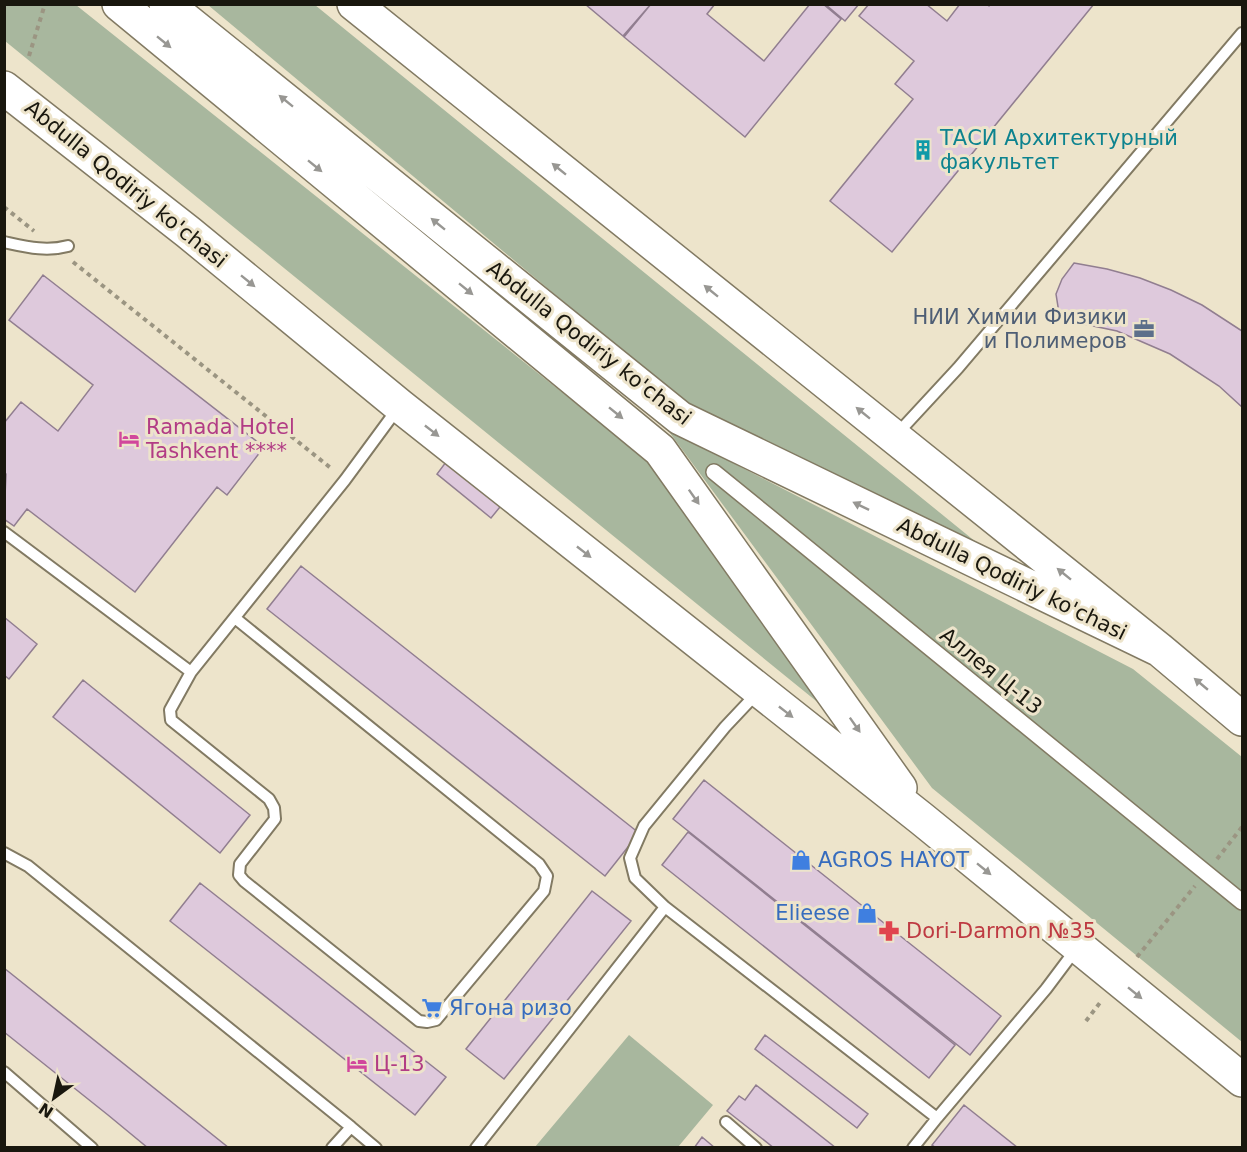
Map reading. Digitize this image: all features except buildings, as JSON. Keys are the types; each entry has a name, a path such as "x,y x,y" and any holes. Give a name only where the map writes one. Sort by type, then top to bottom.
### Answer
{"main road":[{"name":"Abdulla Qodiriy ko'chasi","path":"119,4 660,450 922,819"},
{"name":"Abdulla Qodiriy ko'chasi","path":"166,4 680,418 1160,650"},
{"name":"Abdulla Qodiriy ko'chasi","path":"356,5 1160,650 1242,719"},
{"name":"Abdulla Qodiriy ko'chasi","path":"4,88 188,232 400,406 922,819 1242,1080"}],"street":[{"name":"Аллея Ц-13","path":"714,472 1242,902"}],"lane":[{"path":"893,438 958,368 1242,33"},
{"path":"4,242 40,250 63,248"},
{"path":"235,618 539,864 547,876 544,891 436,1020 419,1021 244,881 239,875 240,864 275,819 274,808 269,799 171,720 170,710 191,672 345,480 400,406"},
{"path":"4,532 191,672"},
{"path":"759,690 644,826 630,858 635,878 665,907 937,1118"},
{"path":"4,853 28,866 376,1148"},
{"path":"476,1148 665,907"},
{"path":"913,1148 1046,989 1078,946"},
{"path":"4,1072 92,1148"},
{"path":"726,1122 756,1148"},
{"path":"332,1148 351,1127"}],"path":[{"path":"29,56 45,4"},
{"path":"4,207 63,248 345,480"},
{"path":"1137,957 1242,827"},
{"path":"1086,1021 1102,1000"}],"green space":[{"path":"4,5 76,5 647,460 826,709 5,41"},
{"path":"208,5 315,5 987,551 685,403"},
{"path":"667,429 1133,669 1242,757 1242,1042 932,788"},
{"path":"629,1035 713,1105 678,1147 535,1147"}],"place":[{"name":"ТАСИ Архитектурный факультет","path":"923,150"},
{"name":"НИИ Химии Физики и Полимеров","path":"1144,329"},
{"name":"Ramada Hotel Tashkent ****","path":"129,439"},
{"name":"AGROS HAYOT","path":"801,860"},
{"name":"Elieese","path":"867,913"},
{"name":"Dori-Darmon №35","path":"889,931"},
{"name":"Ягона ризо","path":"432,1008"},
{"name":"Ц-13","path":"357,1064"}]}
